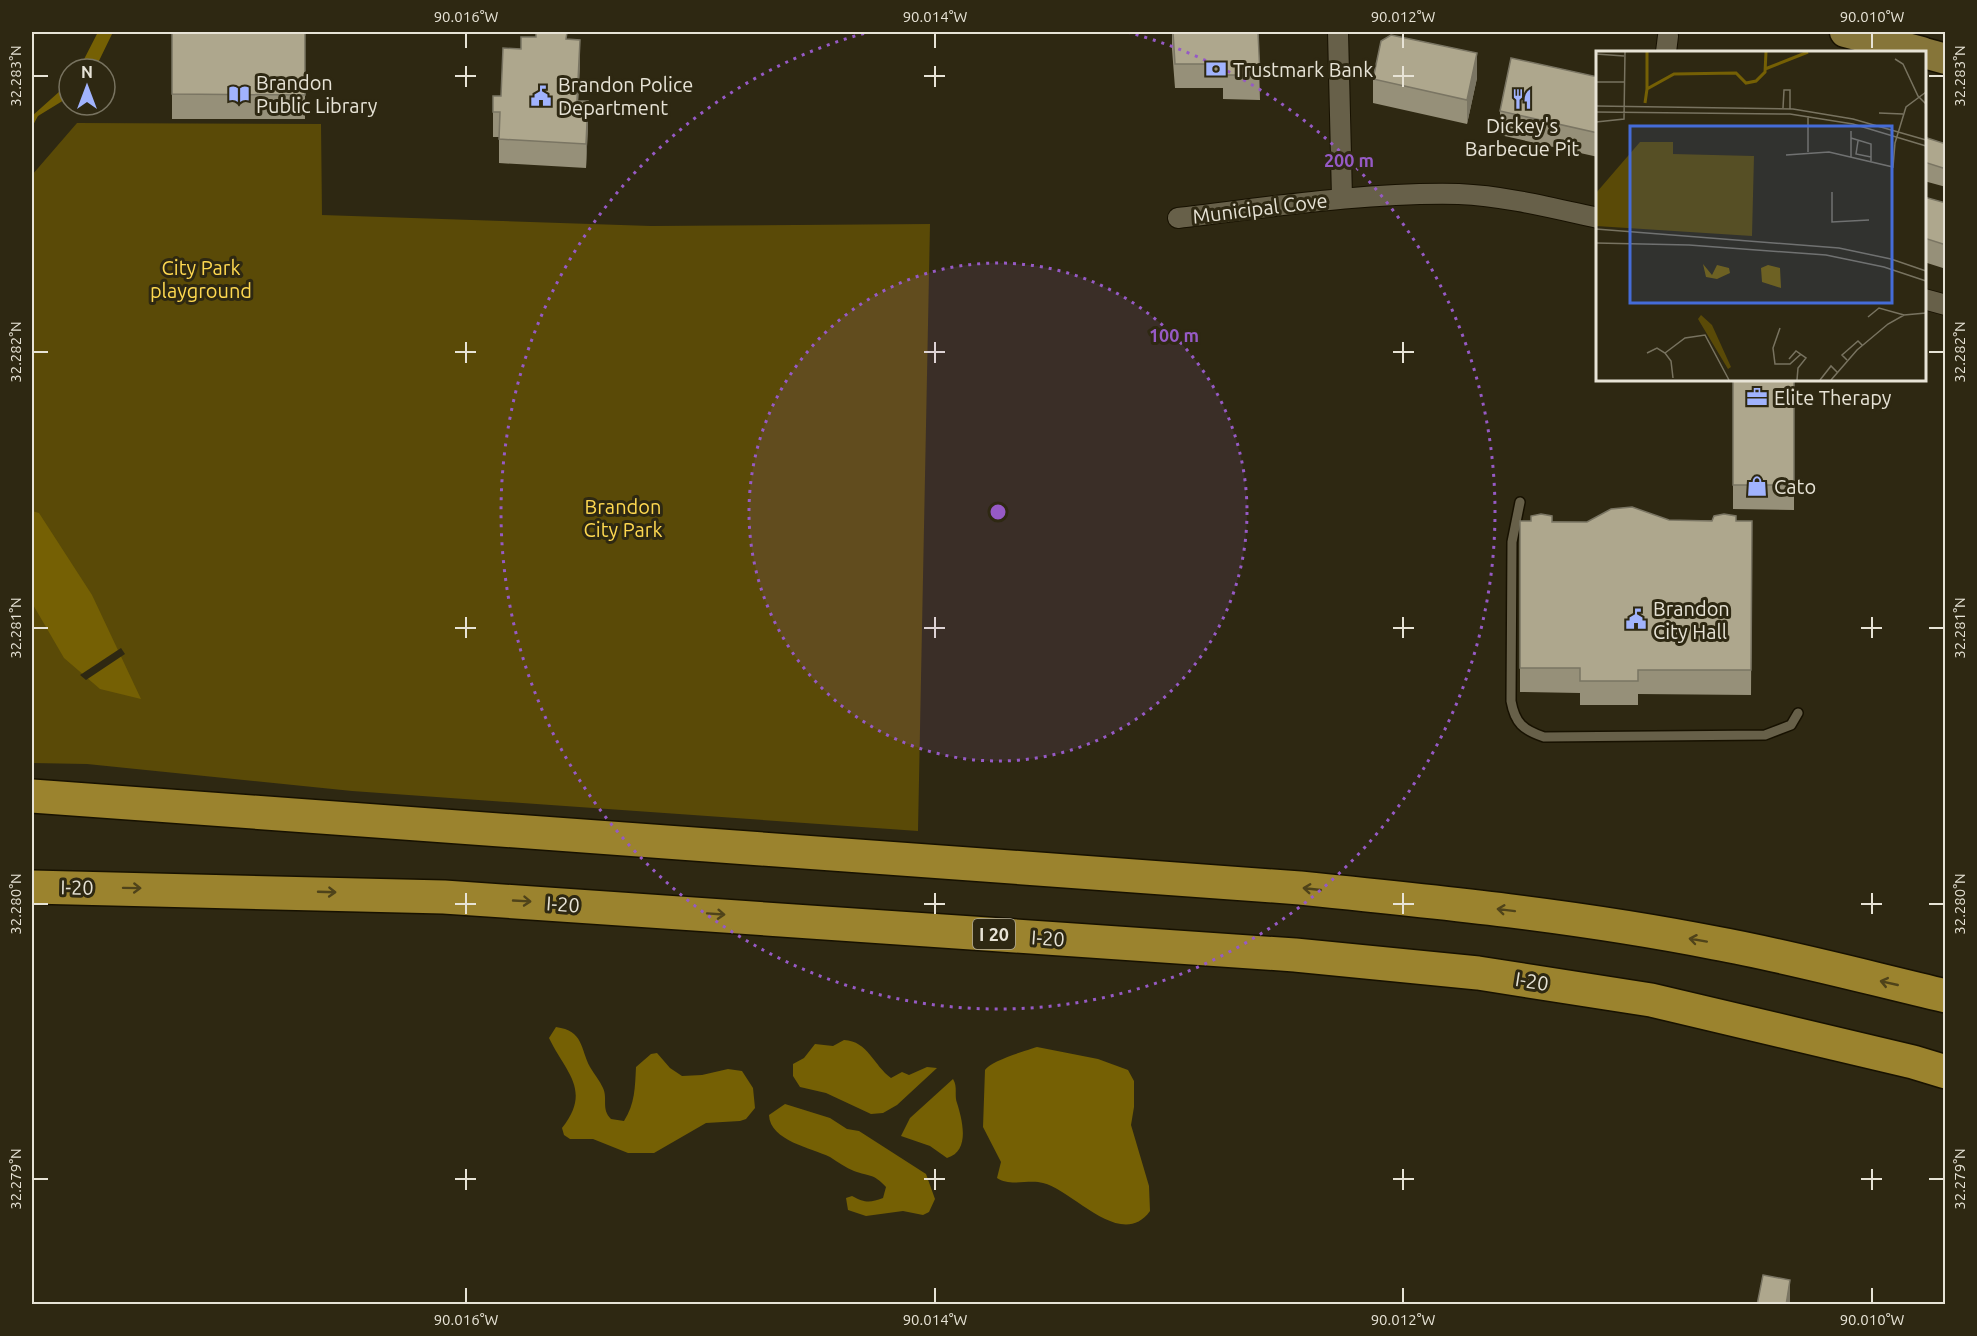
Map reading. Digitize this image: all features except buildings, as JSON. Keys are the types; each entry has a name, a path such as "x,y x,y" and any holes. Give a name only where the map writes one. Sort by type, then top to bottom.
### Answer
{"highway":[{"path":"32,796 1300,888 1401,898 1573,919 1716,943 1946,996"},
{"name":"I-20","path":"32,887 328,892 566,904 1283,954 1478,973 1651,1000 1914,1062 1946,1072"}],"main road":[{"path":"1845,32 1916,51"},
{"path":"1926,54 1946,59"}],"street":[{"name":"Municipal Cove","path":"1338,32 1342,198"},
{"name":"Municipal Cove","path":"1178,218 1342,198 1460,194 1500,198 1596,218"},
{"path":"1926,300 1946,305"}],"lane":[{"path":"1520,502 1512,542 1511,701 1514,717 1520,726 1544,737 1765,735 1791,725 1798,713"}],"green space":[{"name":"Brandon City Park","path":"77,123 321,124 322,215 651,226 930,224 918,831 352,791 87,764 32,763 32,175"}],"shaded area":[{"path":"98,32 113,32 101,57 85,57"},
{"path":"57,94 57,104 38,116 32,127 32,116"},
{"path":"32,511 39,513 92,595 141,699 100,689 64,658 32,603"},
{"path":"556,1027 572,1032 580,1041 590,1067 603,1088 605,1108 611,1119 624,1121 632,1102 636,1067 651,1054 657,1053 670,1068 682,1076 702,1075 728,1069 742,1071 753,1088 755,1108 746,1119 706,1123 654,1153 628,1153 593,1139 570,1139 564,1135 562,1128 571,1115 576,1092 549,1038"},
{"path":"844,1040 852,1041 865,1049 891,1078 902,1072 909,1075 927,1067 937,1068 897,1105 883,1113 871,1114 826,1093 800,1087 793,1076 793,1064 804,1058 815,1044 833,1046"},
{"path":"1037,1047 1098,1059 1128,1070 1134,1081 1131,1125 1149,1186 1150,1211 1138,1222 1125,1224 1111,1222 1043,1183 1008,1182 997,1178 1001,1162 983,1127 985,1070 1000,1060"},
{"path":"953,1079 963,1134 959,1149 947,1158 930,1146 901,1136 910,1118"},
{"path":"785,1104 830,1118 847,1129 859,1131 926,1174 935,1199 929,1212 923,1215 903,1211 866,1216 848,1210 846,1198 852,1196 868,1202 874,1201 883,1198 886,1187 874,1177 851,1170 830,1157 793,1142 776,1131 769,1115"}],"pier":[{"path":"121,648 125,654 86,680 80,675"}],"place":[{"name":"Trustmark Bank","path":"1216,69"},
{"name":"Brandon Public Library","path":"239,94"},
{"name":"Brandon Police Department","path":"541,96"},
{"name":"Dickey's Barbecue Pit","path":"1522,99"},
{"name":"Elite Therapy","path":"1757,397"},
{"name":"Cato","path":"1757,486"},
{"name":"Brandon City Hall","path":"1636,619"}],"park label":[{"name":"City Park playground","path":"201,278"}]}
